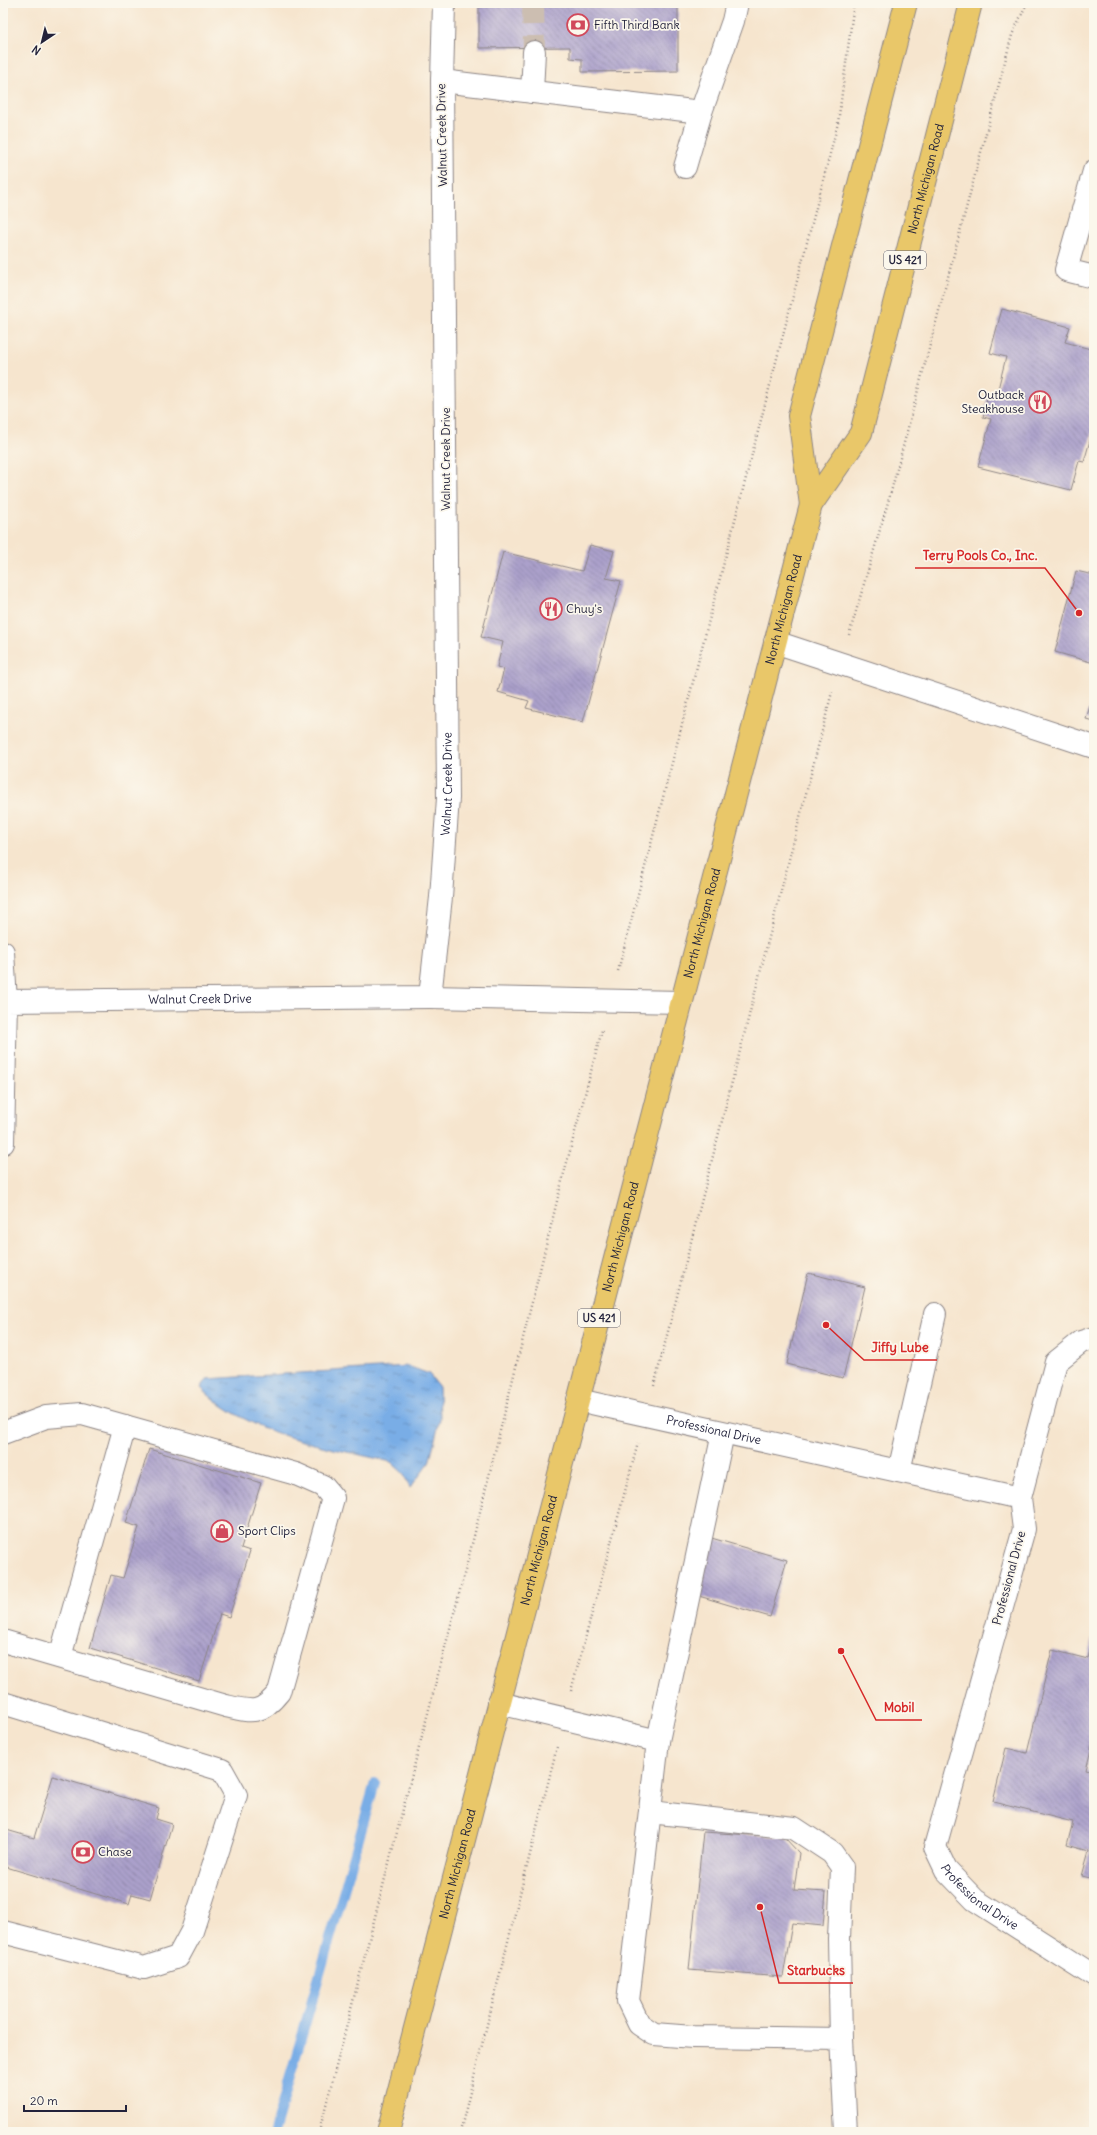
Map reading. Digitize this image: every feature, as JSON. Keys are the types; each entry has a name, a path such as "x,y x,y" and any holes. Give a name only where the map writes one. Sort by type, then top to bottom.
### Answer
{"main road":[{"name":"North Michigan Road","path":"811,505 799,416 906,3"},
{"name":"North Michigan Road","path":"388,2132 811,505 861,433 971,3"}],"street":[{"name":"Walnut Creek Drive","path":"6,1000 430,997 441,897 448,798 445,285 442,81 444,3"},
{"path":"685,167 733,21 737,3"},
{"path":"532,92 534,52"},
{"path":"442,81 702,112"},
{"path":"1094,171 1066,270 1094,277"},
{"path":"775,642 1094,747"},
{"path":"3,952 6,1000 3,1143"},
{"path":"430,997 682,1002"},
{"path":"899,1471 935,1314"},
{"path":"1020,1498 1056,1362 1081,1342 1094,1338"},
{"name":"Professional Drive","path":"578,1400 1020,1498 1024,1528 935,1847 946,1870 975,1900 1094,1976"},
{"path":"3,1432 46,1417 82,1414 296,1474 323,1486 333,1498 279,1692 271,1703 261,1710 243,1710 3,1641"},
{"path":"60,1657 125,1426"},
{"path":"723,1433 658,1741 628,2001 639,2024 654,2034 841,2039"},
{"path":"3,1703 222,1770 236,1795 192,1931 178,1956 144,1968 3,1932"},
{"path":"499,1703 658,1741"},
{"path":"650,1812 794,1828 832,1853 842,1867 839,1939 841,2039 846,2132"}],"path":[{"path":"319,2132 473,1540 562,1181 838,123 854,3"},
{"path":"460,2132 564,1718 646,1415 840,663 891,492 1012,35 1027,3"}],"water":[{"path":"408,1366 429,1374 439,1387 440,1419 429,1463 410,1488 403,1473 391,1462 316,1444 266,1429 221,1405 201,1388 207,1379"}],"building":[{"name":"Fifth Third Bank","path":"479,3 678,3 678,71 582,72 582,59 570,58 570,47 479,48"},
{"name":"Outback Steakhouse","path":"1002,309 1070,327 1065,342 1094,350 1092,405 1094,405 1094,433 1092,433 1084,462 1079,461 1071,490 978,467 991,419 983,417 988,395 996,397 1006,357 990,353"},
{"name":"Chuy's","path":"590,545 614,551 606,578 621,581 583,722 526,708 529,701 498,692 504,669 497,667 503,642 481,637 503,552 582,571"},
{"path":"1076,571 1094,575 1094,663 1055,652"},
{"path":"1094,693 1094,721 1086,719"},
{"path":"808,1273 865,1287 843,1378 787,1364"},
{"path":"149,1449 261,1483 241,1548 250,1551 229,1617 220,1614 199,1681 90,1648 111,1575 123,1578 139,1527 126,1523"},
{"path":"708,1537 787,1560 770,1617 692,1594"},
{"path":"1093,1637 1094,1737 1086,1770 1094,1772 1094,1879 1082,1876 1089,1851 1067,1845 1073,1822 993,1802 1006,1748 1027,1753 1052,1650 1088,1659"},
{"name":"Chase","path":"53,1776 159,1808 156,1819 172,1824 150,1899 132,1894 129,1904 3,1866 3,1829 34,1838"},
{"path":"703,1832 784,1837 799,1853 794,1890 826,1892 823,1926 792,1923 783,1977 689,1970"}],"waterway":[{"path":"274,2132 375,1783"}],"tunnel":[{"path":"533,3 534,52"}],"place":[{"name":"Fifth Third Bank","path":"578,25"},
{"name":"Outback Steakhouse","path":"1040,402"},
{"name":"Chuy's","path":"551,609"},
{"name":"Terry Pools Co., Inc.","path":"1079,613"},
{"name":"Jiffy Lube","path":"826,1325"},
{"name":"Sport Clips","path":"222,1531"},
{"name":"Mobil","path":"841,1651"},
{"name":"Chase","path":"83,1852"},
{"name":"Starbucks","path":"760,1907"}]}
